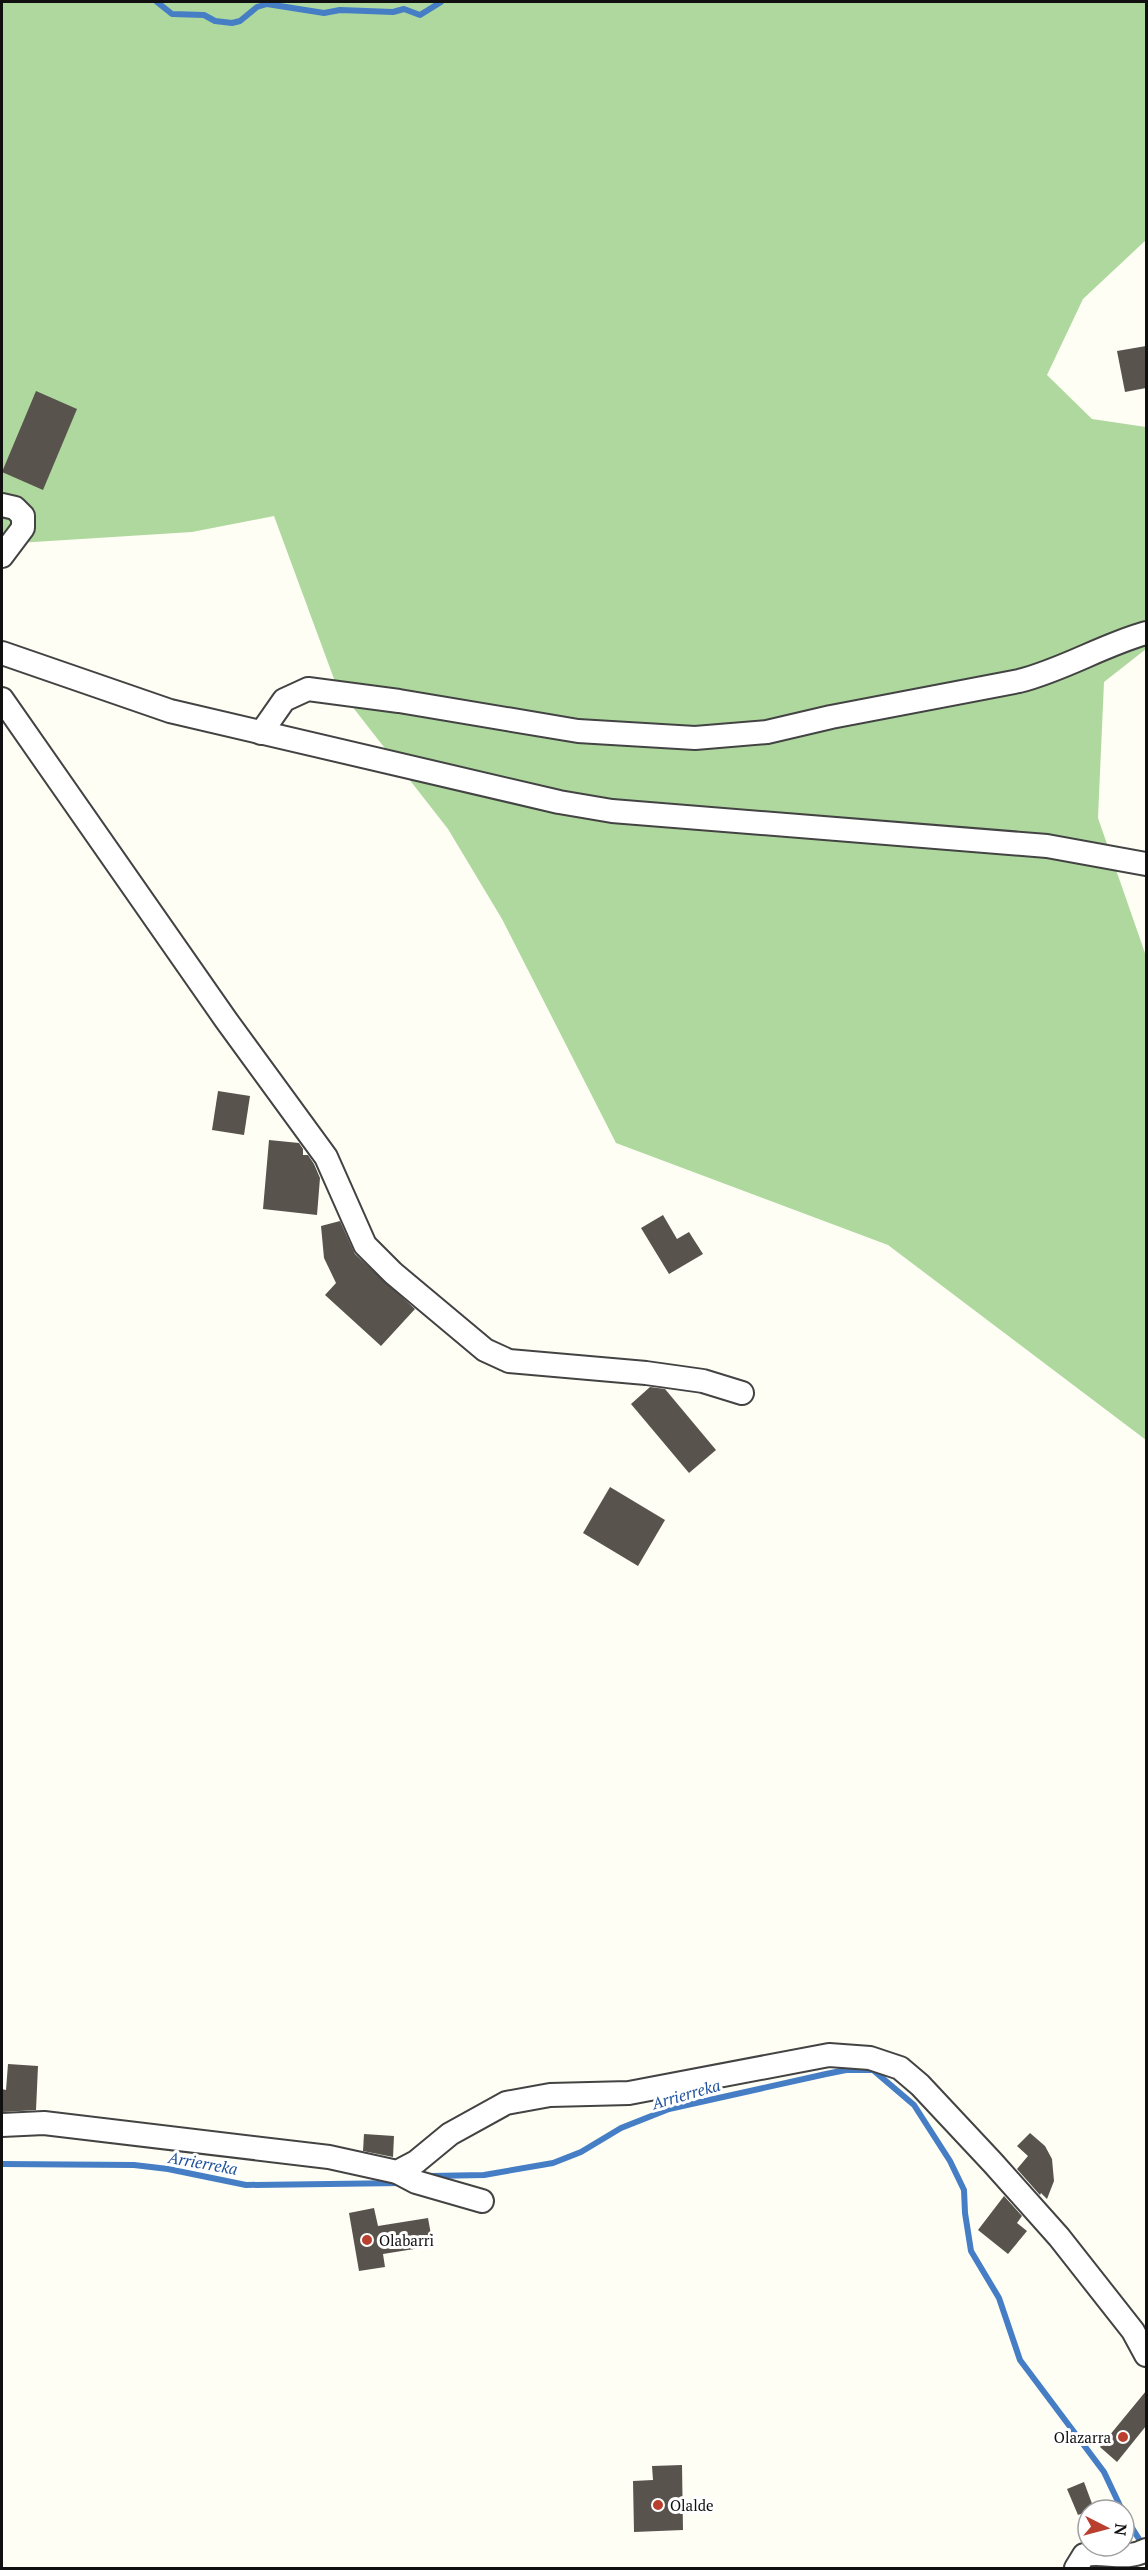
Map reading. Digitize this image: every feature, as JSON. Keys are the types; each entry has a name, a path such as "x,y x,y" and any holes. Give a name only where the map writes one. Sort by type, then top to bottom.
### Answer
{"street":[{"path":"2,504 15,507 23,516 23,528 2,556"},
{"path":"261,733 284,700 308,689 388,699 578,730 695,738 736,736 767,732 1039,676 1123,640 1146,633"},
{"path":"2,653 170,711 548,799 612,811 1047,846 1146,864"},
{"path":"2,699 226,1020 326,1157 365,1245 393,1273 485,1350 509,1361 646,1373 703,1381 742,1393"},
{"path":"397,2172 416,2162 450,2134 506,2103 550,2095 629,2093 829,2055 870,2058 900,2068 920,2085 993,2163 1059,2237 1133,2331 1146,2355"},
{"path":"2,2124 44,2123 329,2157 397,2172 416,2182 482,2201"},
{"path":"1076,2568 1084,2555 1099,2552 1141,2553"}],"green space":[{"path":"2,2 1146,2 1146,240 1083,299 1047,375 1092,419 1146,427 1146,649 1104,682 1098,818 1146,956 1146,1440 888,1245 616,1143 502,919 448,829 337,687 274,516 192,532 2,544"}],"building":[{"path":"1146,346 1146,388 1125,392 1117,351"},
{"path":"36,391 77,409 43,490 2,472"},
{"path":"218,1091 250,1096 244,1135 212,1130"},
{"path":"269,1140 299,1143 303,1149 303,1155 308,1155 314,1164 320,1178 317,1215 263,1209"},
{"path":"663,1215 677,1239 689,1232 703,1254 669,1274 641,1228"},
{"path":"340,1221 355,1254 415,1309 381,1346 325,1295 336,1283 324,1258 321,1226"},
{"path":"650,1387 665,1389 716,1450 689,1473 631,1404"},
{"path":"610,1487 665,1520 638,1566 583,1533"},
{"path":"8,2064 38,2066 36,2110 2,2112 2,2089 6,2090"},
{"path":"1030,2133 1045,2146 1052,2159 1054,2181 1047,2199 1041,2193 1040,2195 1017,2169 1028,2156 1017,2146"},
{"path":"364,2134 394,2136 393,2157 363,2151"},
{"path":"1004,2196 1022,2216 1017,2223 1027,2231 1008,2254 978,2230"},
{"path":"374,2208 378,2226 428,2218 433,2246 383,2254 385,2267 359,2271 349,2213"},
{"name":"Olazarra","path":"1146,2391 1146,2426 1117,2462 1100,2447"},
{"name":"Olalde","path":"682,2465 683,2530 634,2532 633,2481 653,2480 652,2466"},
{"path":"1084,2482 1090,2498 1076,2498 1076,2510 1067,2489"}],"waterway":[{"path":"157,2 172,14 204,15 215,21 232,23 240,21 257,7 267,4 324,13 340,10 393,12 404,9 420,15 441,2"},
{"name":"Arrierreka","path":"430,2176 484,2175 553,2163 581,2152 621,2128 669,2109 846,2070 873,2070 914,2105 950,2161 964,2190 971,2251 999,2298 1020,2360 1104,2472 1116,2498"},
{"name":"Arrierreka","path":"2,2164 134,2165 168,2169 246,2185 403,2183"},
{"name":"Arrierreka","path":"1136,2534 1144,2547"}],"place":[{"name":"Olabarri","path":"367,2240"},
{"name":"Olazarra","path":"1123,2437"},
{"name":"Olalde","path":"658,2505"}]}
